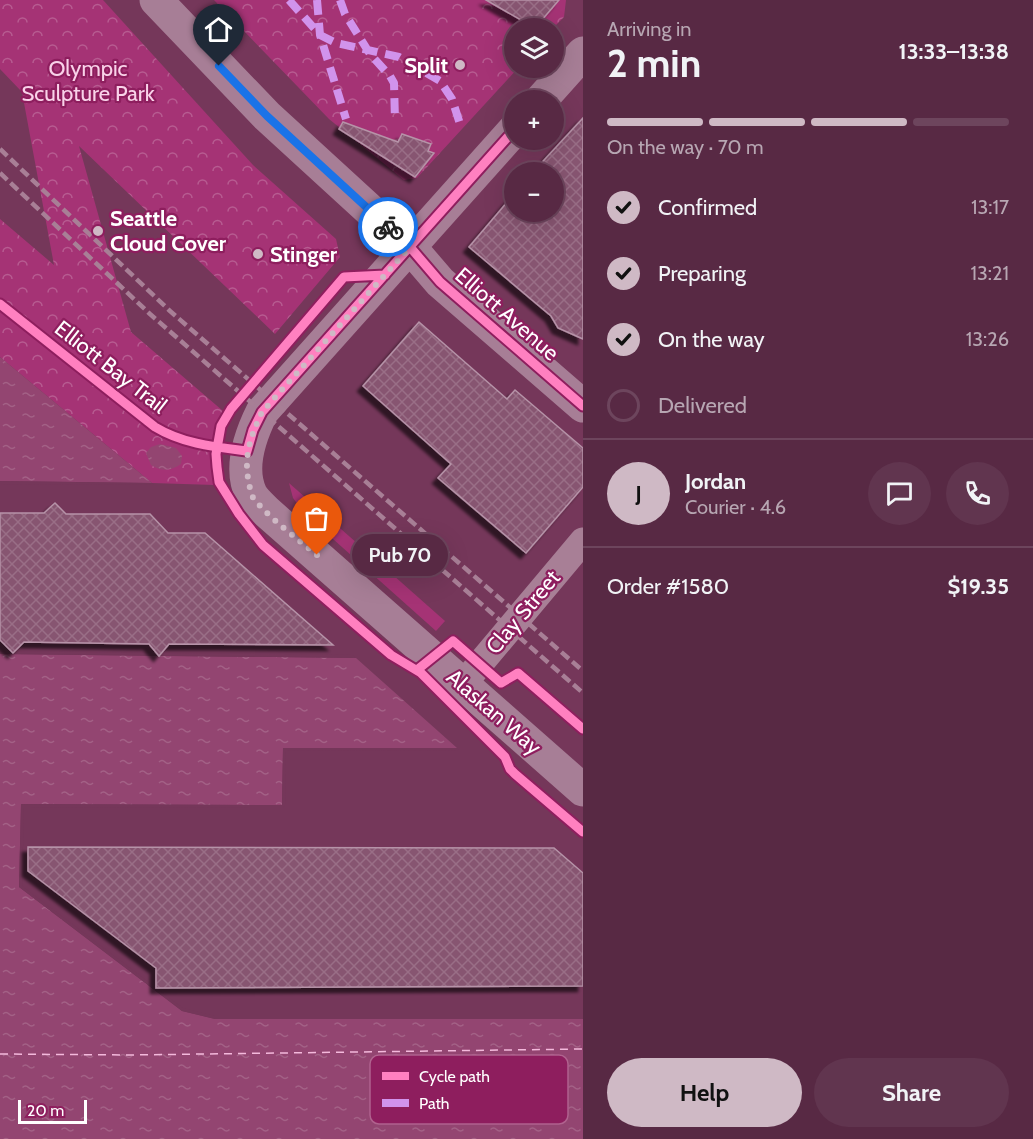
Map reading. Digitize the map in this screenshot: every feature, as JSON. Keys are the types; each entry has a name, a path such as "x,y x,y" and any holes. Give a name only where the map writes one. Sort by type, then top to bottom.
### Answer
{"main road":[{"name":"Elliott Avenue","path":"156,0 267,116 410,247 440,282 583,406"},
{"path":"550,90 583,53"},
{"path":"410,247 504,141"},
{"name":"Alaskan Way","path":"410,247 262,412 253,430 247,451 247,472 251,495 267,512 583,790"}],"street":[{"name":"Clay Street","path":"463,684 583,541"}],"green space":[{"name":"Olympic Sculpture Park","path":"0,0 103,0 253,165 336,239 340,257 275,334 79,146 131,332 223,411 215,429 212,447 211,466 215,485 152,483 0,357 0,219 54,265 22,92 0,69"},
{"path":"214,0 566,0 563,18 504,18 504,78 509,78 417,178 404,180 329,119"},
{"path":"289,483 445,621 436,631 305,514 293,498"}],"water":[{"path":"0,357 152,483 0,481"},
{"path":"160,444 176,448 182,456 181,464 166,470 151,465 146,453 151,447"},
{"path":"0,654 356,658 457,748 283,748 282,805 21,804 19,887 182,1011 215,1019 583,1019 583,1139 0,1139"}],"pier":[{"path":"0,481 152,483 154,485 0,484"},
{"path":"0,651 352,655 356,658 0,654"},
{"path":"283,748 457,748 459,750 286,751 285,805 283,808 24,807 22,886 183,1008 215,1016 583,1016 583,1019 215,1019 182,1011 19,887 21,804 282,805"}],"building":[{"path":"486,0 559,0 544,18 518,18"},
{"path":"583,118 583,339 558,328 551,316 469,247 504,206 504,222 564,222 564,162 542,162 553,150 564,150 564,139"},
{"path":"343,122 398,142 402,134 431,144 428,151 434,153 415,177 339,129"},
{"path":"419,322 507,399 515,390 583,448 583,487 526,553 438,478 451,464 363,386"},
{"path":"55,503 66,514 150,514 168,533 205,533 333,645 169,644 159,656 149,644 24,642 13,653 0,640 0,513 44,513"},
{"path":"28,847 554,848 583,873 583,986 156,988 156,968 28,871"}],"ferry route":[{"path":"0,1054 129,1055 583,1049"}],"railway":[{"path":"0,149 170,311 583,671"},
{"path":"0,173 150,314 583,693"}],"marked path":[{"path":"289,0 320,35 336,43 399,57 440,81 452,99 460,124"},
{"path":"317,0 320,35 346,119"},
{"path":"340,0 345,14 370,54 394,83 395,121"}],"cycle path":[{"name":"Elliott Bay Trail","path":"0,304 155,427 188,441 247,451 253,430 262,412 504,141"},
{"path":"410,247 440,282 583,406"},
{"path":"385,275 344,277 231,409 221,426 216,454 219,482 239,514 263,545 391,655 421,673 505,757 515,774 583,832"},
{"path":"417,670 453,641 501,683 518,673 583,729"}],"way so far":[{"path":"317,555 267,512 251,495 247,472 247,451 253,430 262,412 410,247 388,227"}],"place":[{"name":"Split","path":"460,65"},
{"name":"Seattle Cloud Cover","path":"98,231"},
{"name":"Stinger","path":"258,254"},
{"name":"Pub 70","path":"317,555"}],"route":[{"path":"219,66 267,116 388,227"}]}
